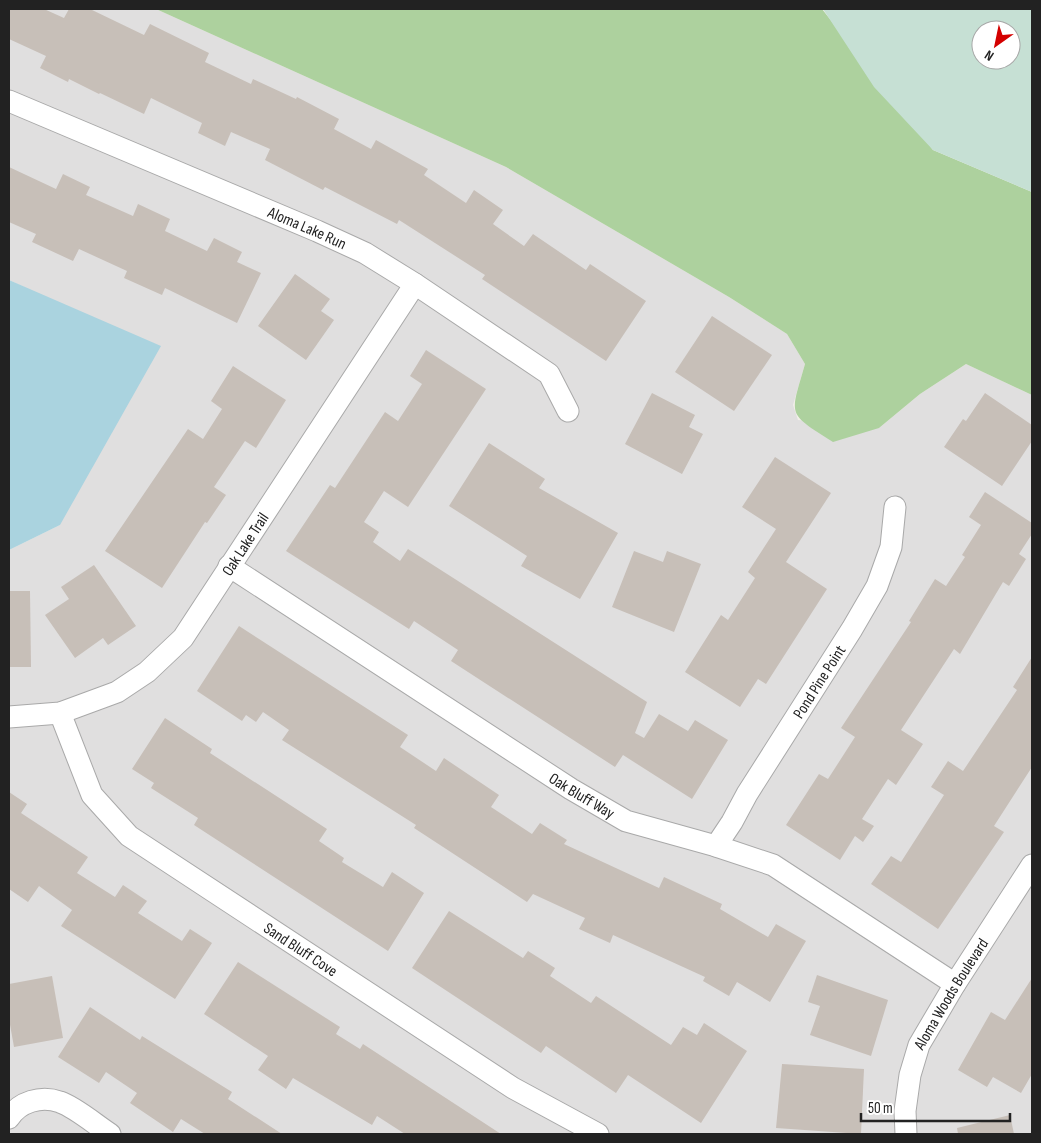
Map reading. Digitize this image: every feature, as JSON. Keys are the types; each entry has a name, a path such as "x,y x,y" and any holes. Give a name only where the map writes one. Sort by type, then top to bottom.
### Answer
{"street":[{"name":"Aloma Lake Run","path":"9,101 365,253 415,284 548,374 568,410"},
{"name":"Oak Lake Trail","path":"9,717 60,713 117,692 147,672 183,638 415,284"},
{"name":"Pond Pine Point","path":"716,846 877,586 891,547 895,507"},
{"name":"Oak Bluff Way","path":"229,566 563,784 626,821 716,846 772,865 955,984"},
{"name":"Sand Bluff Cove","path":"60,713 92,795 128,836 513,1088 598,1134"},
{"name":"Aloma Woods Boulevard","path":"906,1134 905,1111 910,1075 920,1045 955,984 1032,865"},
{"path":"9,1118 16,1107 32,1100 60,1101 110,1134"}],"shaded area":[{"path":"9,9 156,9 506,167 729,297 787,334 805,364 793,405 798,420 879,428 920,394 966,364 1032,395 1032,1134 9,1134 9,550 60,525 24,287 9,280"}],"green space":[{"path":"156,9 822,9 933,150 1032,192 1032,395 966,364 920,394 879,428 833,442 807,425 796,412 796,394 805,364 787,334 729,297 506,167"},
{"path":"823,9 1032,9 1032,192 933,150 874,87"}],"water":[{"path":"9,280 161,346 60,525 9,550"}],"building":[{"path":"9,9 44,9 64,18 69,9 90,9 144,35 150,24 209,53 205,62 251,84 253,79 296,99 297,97 339,119 334,129 371,149 376,140 428,169 424,175 466,203 474,190 503,210 493,224 524,246 533,234 586,270 590,264 646,301 606,361 482,279 485,275 399,220 397,224 325,187 323,190 265,160 270,149 231,132 225,146 198,133 202,123 151,98 144,114 69,79 68,82 40,68 46,56 9,39"},
{"path":"9,167 56,189 63,174 90,187 86,195 133,216 138,204 170,219 165,231 207,251 214,238 242,252 237,262 261,273 237,323 165,288 162,295 124,278 127,271 79,249 73,261 32,242 36,234 9,222"},
{"path":"295,274 330,299 321,311 334,320 306,360 258,326"},
{"path":"712,316 772,355 734,411 675,372"},
{"path":"426,350 486,389 408,507 384,491 364,522 379,532 373,542 400,561 408,549 647,702 635,733 644,738 659,714 688,731 695,720 728,740 692,799 623,755 615,767 451,661 458,650 414,621 409,629 286,551 330,485 335,488 385,412 398,421 422,384 410,376"},
{"path":"233,366 286,400 256,448 245,441 214,487 226,495 207,523 205,522 162,588 105,551 188,429 203,439 222,409 211,401"},
{"path":"652,393 695,415 689,427 703,434 682,474 625,444"},
{"path":"985,393 1032,425 1032,441 1002,486 944,447 963,419 966,421"},
{"path":"489,443 545,479 539,488 618,533 580,599 521,566 527,556 449,506"},
{"path":"775,457 831,493 786,562 827,589 766,684 758,679 740,707 685,672 721,615 728,620 755,578 748,572 776,529 742,507"},
{"path":"985,492 1032,523 1032,534 1019,554 1026,559 1009,586 1003,582 960,654 954,649 901,730 923,744 896,785 888,779 862,819 874,826 863,842 855,836 840,860 786,825 819,774 828,779 855,737 841,728 911,622 909,621 935,579 946,586 965,557 962,555 981,525 969,517"},
{"path":"634,551 663,562 667,551 701,564 674,632 612,607"},
{"path":"94,565 136,626 108,645 103,638 75,658 45,615 69,599 61,587"},
{"path":"9,591 30,591 31,667 9,667"},
{"path":"239,626 408,735 400,747 436,771 444,758 499,795 491,807 532,834 540,823 567,840 564,844 659,888 664,877 722,904 720,909 768,937 776,924 806,941 770,1002 737,982 729,996 703,981 705,977 613,935 610,943 579,929 585,918 533,894 527,902 414,828 416,825 282,740 289,730 263,712 256,722 246,715 242,721 197,691"},
{"path":"1032,657 1032,767 994,826 1004,832 938,929 871,884 891,856 901,862 944,795 931,787 948,761 963,771 1017,690 1013,687"},
{"path":"165,718 212,749 210,753 327,829 319,841 344,858 342,862 383,887 392,872 424,893 388,951 194,825 198,818 151,788 154,783 132,769"},
{"path":"9,792 27,804 21,813 88,857 77,873 115,897 123,885 147,901 138,913 182,941 190,929 212,943 175,999 61,926 72,910 39,886 28,902 9,889"},
{"path":"449,911 523,958 528,951 555,968 550,976 591,1003 596,996 671,1045 683,1027 697,1035 704,1023 747,1051 701,1123 628,1075 616,1093 546,1046 541,1053 412,968"},
{"path":"238,962 340,1027 336,1034 360,1049 363,1044 501,1134 405,1134 377,1116 372,1125 293,1078 286,1089 258,1070 268,1056 204,1014"},
{"path":"817,975 888,1000 871,1056 810,1035 820,1006 808,1002"},
{"path":"52,976 63,1038 14,1047 9,1019 9,984"},
{"path":"1032,978 1032,1074 1021,1093 993,1077 987,1087 958,1070 991,1012 1005,1020"},
{"path":"90,1007 140,1040 142,1036 232,1092 228,1099 282,1134 205,1134 181,1119 173,1132 130,1103 137,1093 106,1072 99,1083 58,1057"},
{"path":"782,1064 864,1069 861,1134 776,1128"},
{"path":"1010,1115 1014,1134 958,1134 957,1128"}]}
